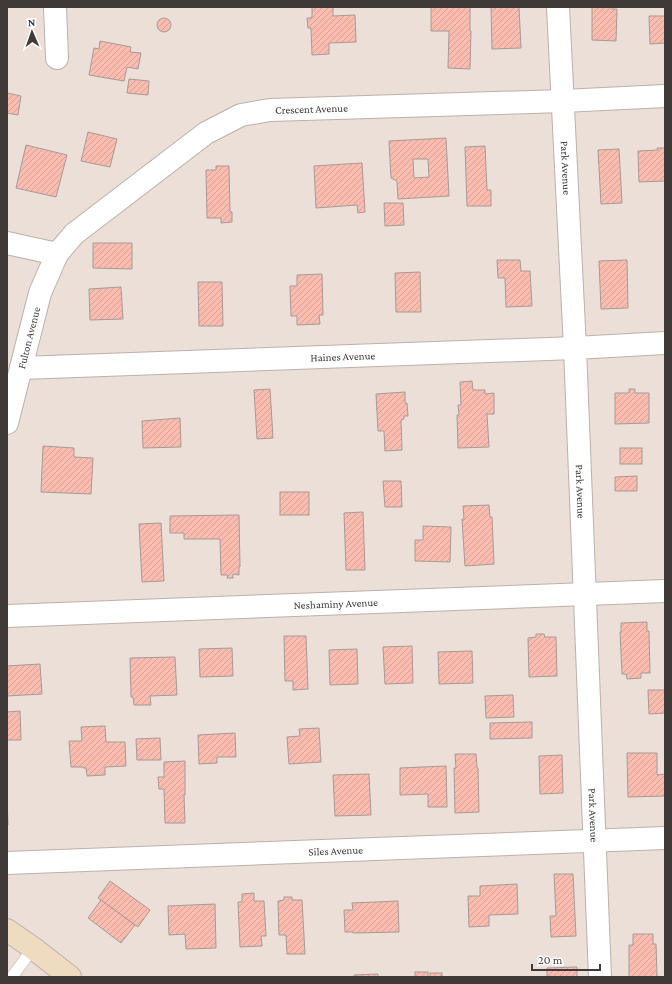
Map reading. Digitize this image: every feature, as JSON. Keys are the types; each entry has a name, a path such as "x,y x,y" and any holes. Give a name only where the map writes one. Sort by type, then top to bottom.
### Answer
{"main road":[{"path":"7,930 70,977"}],"street":[{"path":"55,7 57,58"},
{"name":"Park Avenue","path":"558,7 575,348 600,977"},
{"name":"Crescent Avenue","path":"57,254 74,234 206,133 241,115 270,110 563,101 665,96"},
{"path":"7,243 57,254"},
{"name":"Fulton Avenue","path":"7,423 40,293 57,254"},
{"name":"Haines Avenue","path":"21,368 575,348 665,343"},
{"name":"Neshaminy Avenue","path":"7,616 665,591"},
{"name":"Siles Avenue","path":"7,863 665,838"}],"lane":[{"path":"12,977 33,948"}],"building":[{"path":"312,7 333,7 333,16 355,15 356,42 329,43 329,54 312,55 311,28 308,28 307,18 312,17"},
{"path":"431,7 470,7 470,69 448,68 449,31 431,31"},
{"path":"491,7 519,7 521,48 492,49"},
{"path":"592,7 612,7 612,9 617,9 616,41 592,40"},
{"path":"649,16 665,16 665,43 650,44"},
{"path":"161,18 167,18 171,22 171,28 167,32 161,32 157,28 157,22"},
{"path":"100,41 131,47 130,52 141,53 138,69 127,67 124,81 89,75 94,48 99,49"},
{"path":"129,79 149,81 148,95 127,93"},
{"path":"7,93 21,96 18,115 7,113"},
{"path":"88,132 117,139 110,167 81,161"},
{"path":"446,138 449,196 398,199 397,181 391,178 389,141","holes":["413,159 428,159 429,177 414,178"]},
{"path":"26,145 67,155 56,197 16,188"},
{"path":"485,146 487,190 491,190 491,206 467,206 465,147"},
{"path":"657,148 665,148 665,181 639,182 638,151 658,150"},
{"path":"619,149 622,203 601,204 598,150"},
{"path":"362,163 365,212 358,213 357,205 316,208 314,166"},
{"path":"216,166 229,166 230,212 232,212 232,222 221,223 221,218 207,218 206,170 216,170"},
{"path":"384,203 403,203 404,225 385,226"},
{"path":"93,243 132,243 132,269 93,268"},
{"path":"497,260 520,260 521,271 530,271 532,306 506,307 505,278 498,278"},
{"path":"627,260 628,308 601,309 599,261"},
{"path":"420,272 421,312 396,312 395,273"},
{"path":"322,274 323,315 319,315 320,324 297,325 297,316 291,316 290,286 297,286 297,275"},
{"path":"198,282 222,282 223,326 199,326"},
{"path":"121,287 123,319 90,320 89,289"},
{"path":"472,381 473,390 485,390 485,394 494,393 494,414 487,414 489,447 458,448 457,415 459,415 458,405 461,405 460,382"},
{"path":"270,389 273,438 257,439 254,390"},
{"path":"629,389 635,389 635,393 649,393 649,423 615,424 615,393 629,393"},
{"path":"405,392 405,403 407,403 408,416 404,416 404,419 401,420 402,450 385,451 384,431 378,431 376,394"},
{"path":"180,418 181,447 143,448 142,421"},
{"path":"43,446 74,448 74,457 93,458 91,494 41,492"},
{"path":"620,448 642,448 642,464 620,464"},
{"path":"637,476 637,491 615,491 615,477"},
{"path":"383,481 401,481 402,507 385,507"},
{"path":"280,492 309,492 309,515 280,515"},
{"path":"489,505 490,517 492,517 494,564 465,566 462,519 464,519 463,506"},
{"path":"363,512 365,570 346,570 344,513"},
{"path":"239,515 240,567 239,575 233,574 233,578 227,578 228,575 221,575 220,539 184,539 184,533 170,533 170,516"},
{"path":"161,523 164,581 142,582 139,524"},
{"path":"423,526 451,527 450,562 415,561 415,540 423,540"},
{"path":"647,622 647,631 649,631 650,673 641,673 641,678 627,679 626,674 622,674 621,623"},
{"path":"536,634 544,634 545,637 556,637 557,676 529,677 528,638 536,637"},
{"path":"284,636 306,636 308,689 293,690 293,681 285,681"},
{"path":"412,646 413,683 385,684 383,647"},
{"path":"232,648 233,676 200,677 199,649"},
{"path":"357,649 358,684 330,685 329,650"},
{"path":"472,651 473,683 439,684 438,652"},
{"path":"175,657 177,695 150,696 151,705 134,705 133,697 131,697 130,658"},
{"path":"40,664 42,694 7,696 7,666"},
{"path":"648,690 665,690 665,713 649,714"},
{"path":"513,695 514,717 486,718 485,696"},
{"path":"20,711 21,740 7,740 7,712"},
{"path":"532,722 532,738 490,739 490,723"},
{"path":"105,726 106,742 125,742 126,766 105,767 105,775 87,776 86,768 71,767 69,741 82,741 81,727"},
{"path":"319,728 321,762 289,764 287,737 300,736 299,729"},
{"path":"235,733 236,757 217,757 217,763 199,764 198,735"},
{"path":"160,738 161,760 137,760 136,739"},
{"path":"627,753 657,753 657,775 665,774 665,796 628,797"},
{"path":"455,754 476,754 478,768 479,812 455,813"},
{"path":"562,755 563,793 540,794 539,756"},
{"path":"185,761 185,823 165,823 164,789 159,789 158,777 164,777 164,762"},
{"path":"446,766 447,807 428,807 428,794 400,795 400,768"},
{"path":"369,774 371,815 335,816 333,775"},
{"path":"7,797 8,825 7,825"},
{"path":"554,874 573,874 576,936 551,937 550,916 556,916"},
{"path":"110,881 150,910 138,927 98,898"},
{"path":"517,884 518,914 489,915 489,926 469,927 468,896 480,896 480,886"},
{"path":"254,893 254,901 264,901 266,936 261,936 262,946 240,947 238,902 242,902 242,894"},
{"path":"284,897 292,897 292,900 302,900 305,954 287,954 286,935 279,935 278,901 284,900"},
{"path":"101,900 135,925 121,943 88,918"},
{"path":"398,901 399,932 345,932 344,910 353,910 352,903"},
{"path":"215,904 216,948 186,949 185,934 169,935 168,906"},
{"path":"633,934 653,934 653,944 656,944 657,977 629,977 629,945 633,945"},
{"path":"577,967 577,977 547,977 547,968"},
{"path":"415,972 428,972 428,977 415,977"},
{"path":"430,973 442,973 442,977 430,977"},
{"path":"378,974 378,977 354,977 354,975"}]}
